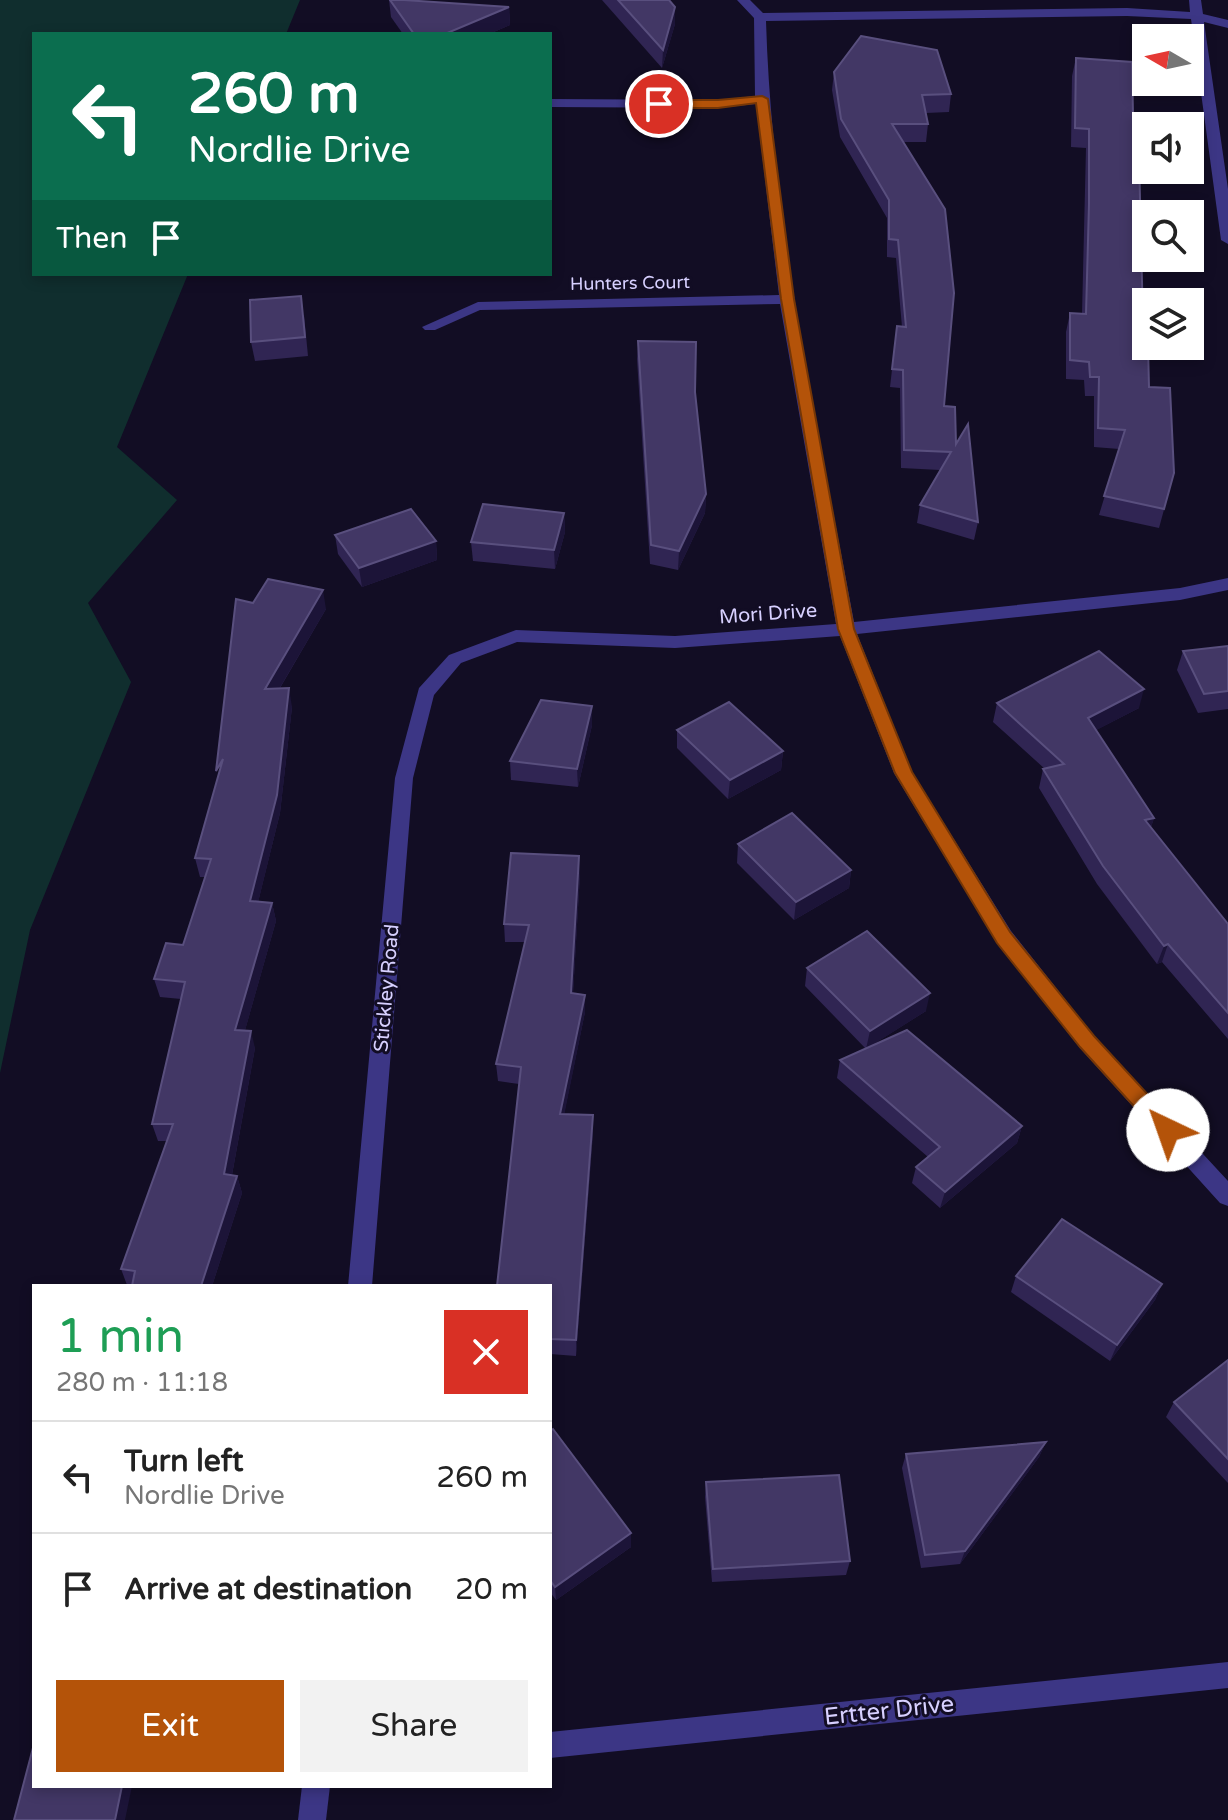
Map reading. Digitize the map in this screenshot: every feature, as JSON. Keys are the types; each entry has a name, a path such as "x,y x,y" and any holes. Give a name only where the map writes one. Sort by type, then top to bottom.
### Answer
{"street":[{"path":"743,0 760,17 762,99 787,299 846,629 903,773 1004,937 1087,1042 1228,1196"},
{"path":"1195,0 1228,240"},
{"path":"760,17 1127,12 1198,16 1228,24"},
{"path":"552,103 718,104 762,99"},
{"name":"Hunters Court","path":"430,327 478,306 787,299"},
{"name":"Mori Drive","path":"425,693 455,659 516,636 675,642 846,629 1180,594 1228,584"},
{"name":"Stickley Road","path":"360,1284 404,778 425,693"},
{"name":"Ertter Drive","path":"552,1745 1228,1675"},
{"path":"312,1820 316,1788"}],"green space":[{"path":"0,0 300,0 287,32 32,32 32,276 187,276 117,447 177,500 88,603 131,682 30,930 0,1073"}],"building":[{"path":"390,0 509,7 450,32 413,32"},
{"path":"618,0 669,0 675,7 663,50"},
{"path":"861,36 937,50 951,94 922,95 928,124 892,124 945,209 954,293 944,406 955,407 956,444 968,424 978,522 920,505 951,452 904,450 903,370 892,369 897,326 906,327 898,240 889,239 889,200 841,119 834,72"},
{"path":"1076,58 1132,62 1132,184 1140,184 1140,200 1132,200 1132,272 1142,272 1142,288 1132,288 1132,360 1148,360 1149,387 1170,388 1174,473 1164,509 1104,496 1125,430 1098,428 1099,377 1090,377 1089,362 1070,360 1070,313 1086,314 1089,204 1089,129 1075,128"},
{"path":"301,296 305,337 251,342 250,300"},
{"path":"638,341 696,342 695,392 706,494 679,551 651,545"},
{"path":"483,504 564,513 554,550 471,542"},
{"path":"411,509 436,541 359,568 335,535"},
{"path":"268,579 323,590 265,689 289,688 277,795 250,901 272,903 235,1030 251,1031 224,1174 237,1176 202,1284 132,1284 135,1271 121,1269 173,1124 152,1124 185,982 154,979 166,943 183,945 211,859 195,858 223,759 216,771 236,599 253,603"},
{"path":"1228,646 1228,691 1204,694 1183,651"},
{"path":"1099,651 1144,689 1088,718 1154,818 1145,820 1228,924 1228,1013 1168,944 1164,946 1103,866 1043,769 1064,764 997,703"},
{"path":"541,700 592,706 577,769 510,761"},
{"path":"729,702 783,751 730,780 677,730"},
{"path":"792,813 851,870 796,902 738,844"},
{"path":"511,853 579,856 571,993 585,995 560,1114 593,1115 576,1340 552,1339 552,1284 497,1284 521,1067 496,1064 529,925 504,924"},
{"path":"867,931 930,993 870,1031 807,968"},
{"path":"907,1030 1022,1126 945,1192 916,1167 940,1147 840,1060"},
{"path":"1062,1219 1162,1284 1117,1345 1016,1276"},
{"path":"1228,1360 1228,1459 1174,1402"},
{"path":"552,1430 631,1533 555,1587 552,1583"},
{"path":"1046,1442 965,1551 925,1555 906,1454"},
{"path":"839,1475 850,1561 713,1569 706,1482"},
{"path":"32,1752 32,1788 122,1788 115,1820 14,1820"}],"route":[{"path":"659,104 718,104 762,99 787,299 846,629 903,773 1004,937 1087,1042 1168,1130"}]}
